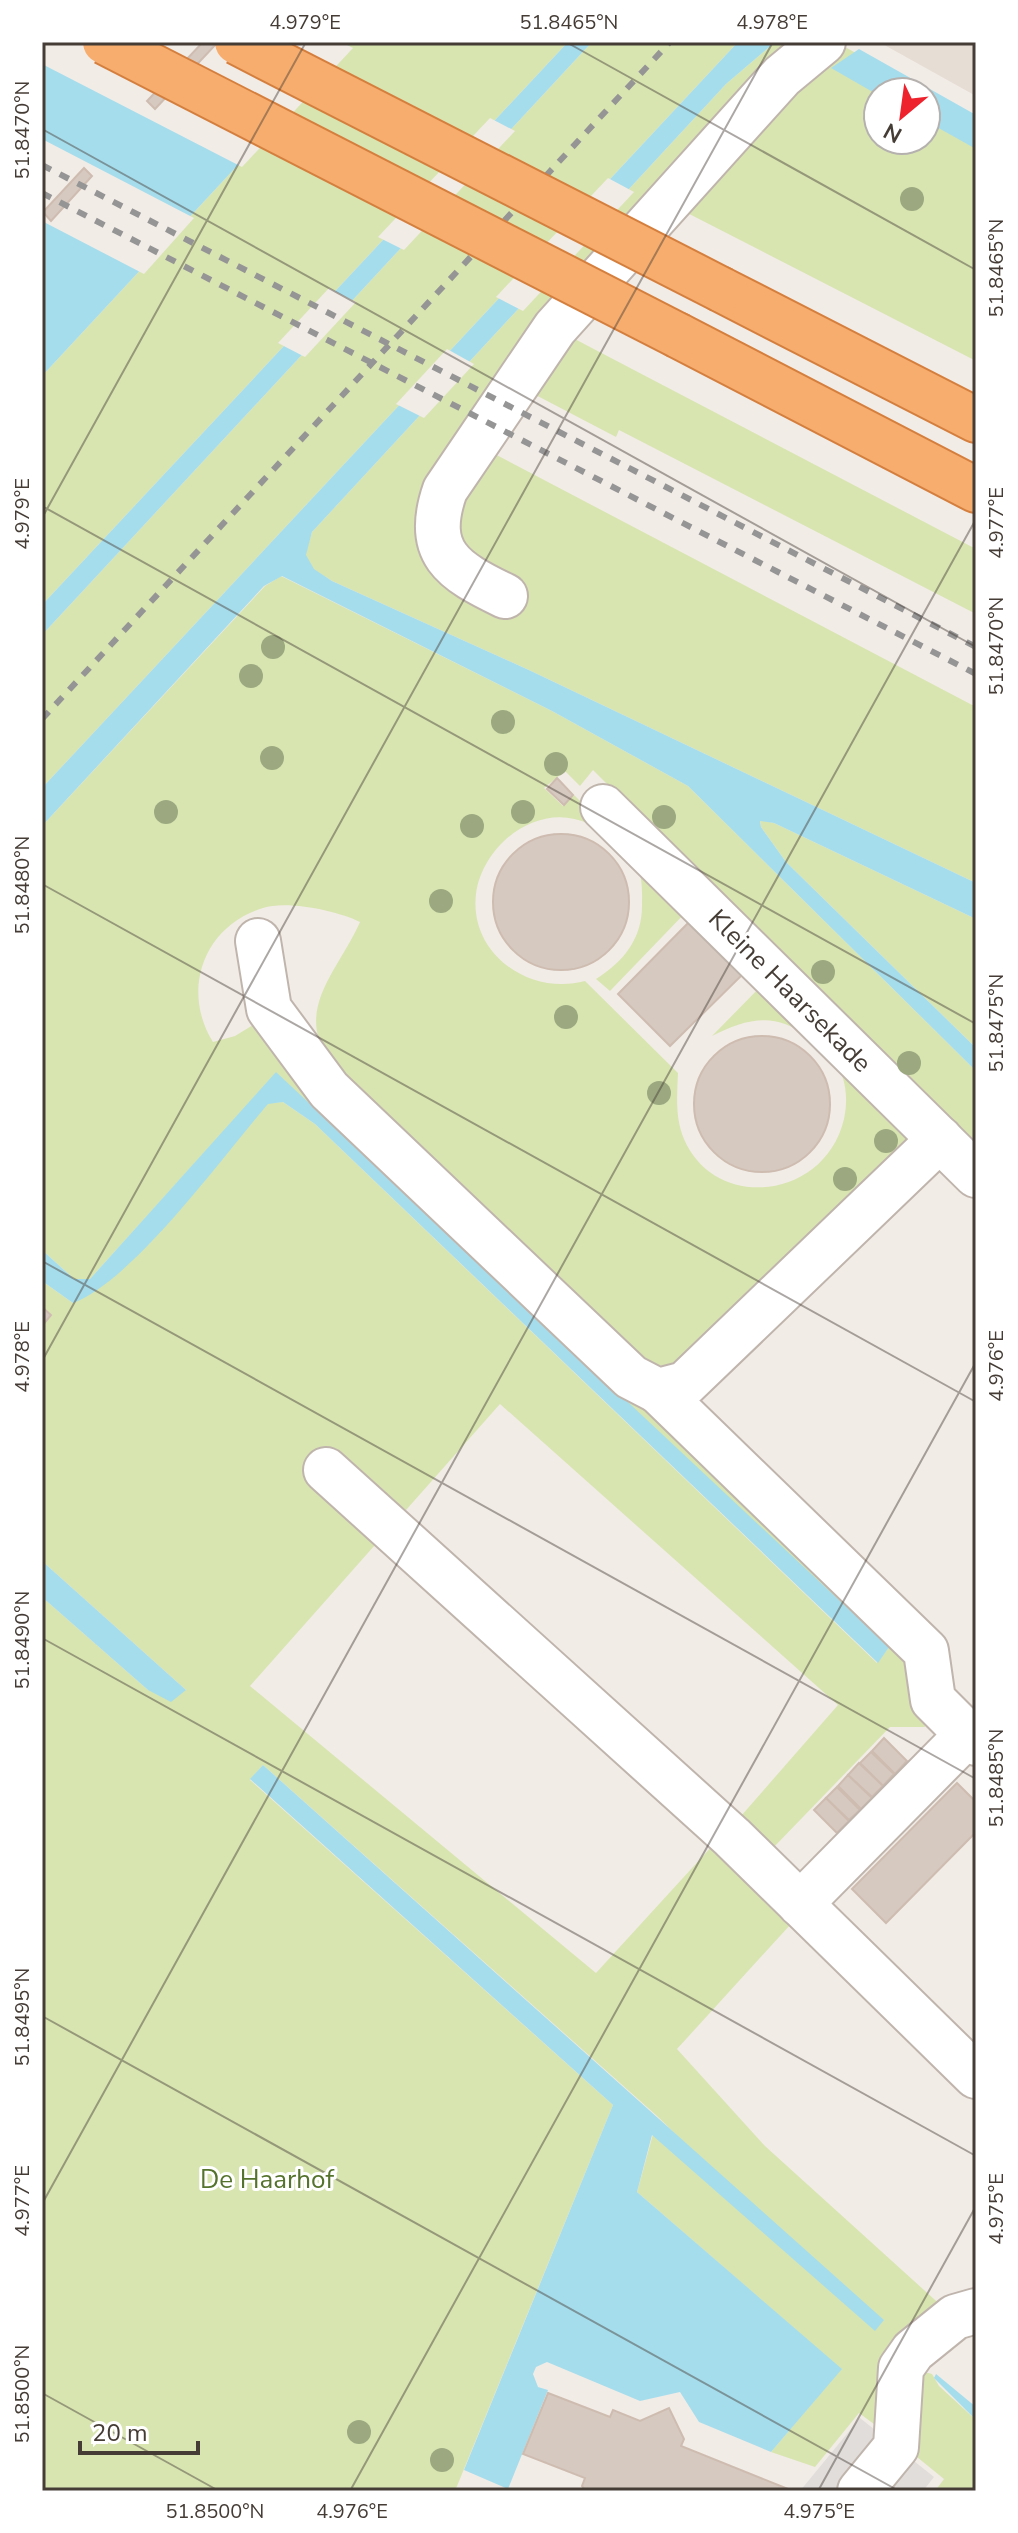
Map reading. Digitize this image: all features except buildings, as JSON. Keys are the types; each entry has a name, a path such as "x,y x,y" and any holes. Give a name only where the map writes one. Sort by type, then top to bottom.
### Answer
{"highway":[{"path":"105,42 976,490"},
{"path":"237,42 976,420"}],"lane":[{"path":"505,596 457,571 444,556 437,535 438,511 445,490 555,328 782,76 823,42"},
{"name":"Kleine Haarsekade","path":"603,807 976,1175"},
{"path":"258,941 269,1009 329,1090 631,1377 658,1391 926,1651 933,1700 972,1739 800,1904"},
{"path":"658,1391 685,1384 940,1139"},
{"path":"326,1470 732,1837 976,2076"},
{"path":"860,2491 896,2447 901,2368 913,2351 955,2317 976,2311"}],"shaded area":[{"path":"879,42 976,42 976,96"},
{"path":"860,2418 934,2477 923,2491 800,2491"}],"green space":[{"path":"352,42 568,42 42,605 42,376"},
{"path":"592,42 738,42 42,788 42,635"},
{"path":"775,42 836,42 897,76 862,76 862,156 942,156 942,101 976,120 976,361 658,198 427,512 480,573 447,523 489,451 976,707 976,883 531,671 332,581 313,569 305,555 312,532 726,84"},
{"path":"569,336 976,549 976,614 619,430 616,437 528,391"},
{"name":"De Haarhof","path":"281,576 552,711 688,786 976,1071 976,1153 593,770 580,786 565,771 544,788 563,806 574,795 689,909 610,991 596,979 622,957 639,929 642,895 638,869 628,855 599,830 570,818 552,818 534,822 517,831 490,858 476,894 476,916 482,935 507,966 524,976 564,984 585,981 678,1073 679,1123 684,1139 699,1162 719,1178 743,1186 768,1187 793,1180 815,1167 833,1146 844,1119 846,1104 842,1075 825,1051 795,1029 784,1023 760,1020 736,1025 712,1036 764,983 919,1140 674,1367 646,1364 329,1060 319,1041 316,1023 318,1006 360,922 312,908 285,905 263,908 225,929 212,945 199,982 199,1002 213,1042 235,1036 253,1025 318,1100 913,1657 925,1727 890,1727 773,1848 741,1816 838,1705 500,1404 250,1686 596,1973 714,1844 791,1924 677,2049 765,2146 945,2309 886,2433 859,2413 815,2467 771,2452 841,2369 637,2192 653,2134 876,2330 657,2116 263,1765 250,1780 613,2105 455,2491 42,2491 42,1597 148,1690 186,1690 42,1561 42,1281 73,1303 149,1244 268,1103 283,1102 315,1124 877,1663 888,1648 276,1073 90,1279 74,1279 42,1250 42,826 265,586"},
{"path":"760,820 774,823 976,919 976,1048 786,862 761,827"},
{"path":"911,2368 932,2374 939,2386 976,2420 976,2491 935,2491 944,2479 901,2444"}],"water":[{"path":"63,42 352,42 42,376 42,64"},
{"path":"568,42 592,42 42,635 42,605"},
{"path":"738,42 775,42 726,84 312,532 306,555 314,569 332,581 531,671 976,883 976,919 774,823 760,821 786,862 976,1048 976,1071 688,786 552,711 282,576 264,586 42,826 42,788"},
{"path":"859,49 907,76 862,76 862,86 831,68"},
{"path":"942,96 976,115 976,149 942,130"},
{"path":"276,1072 889,1647 878,1663 315,1124 283,1102 268,1104 149,1244 97,1290 73,1303 42,1281 42,1250 74,1279 90,1279"},
{"path":"42,1561 186,1690 171,1702 148,1690 42,1597"},
{"path":"263,1765 884,2320 875,2331 652,2135 637,2192 842,2369 771,2452 699,2422 680,2392 640,2401 547,2362 536,2367 533,2374 538,2387 548,2390 508,2489 464,2470 613,2105 250,1779"},
{"path":"936,2374 976,2407 976,2420 934,2378"}],"pier":[{"path":"58,42 341,42 353,48 242,167 42,64 42,58"},
{"path":"490,118 515,131 404,250 378,237"},
{"path":"42,139 194,218 144,274 42,221"},
{"path":"608,178 634,192 523,311 496,297"},
{"path":"329,288 356,302 305,357 278,343"},
{"path":"447,349 474,364 424,418 396,404"}],"railway":[{"path":"42,719 670,42"},
{"path":"42,165 976,647"},
{"path":"42,193 976,674"}]}
